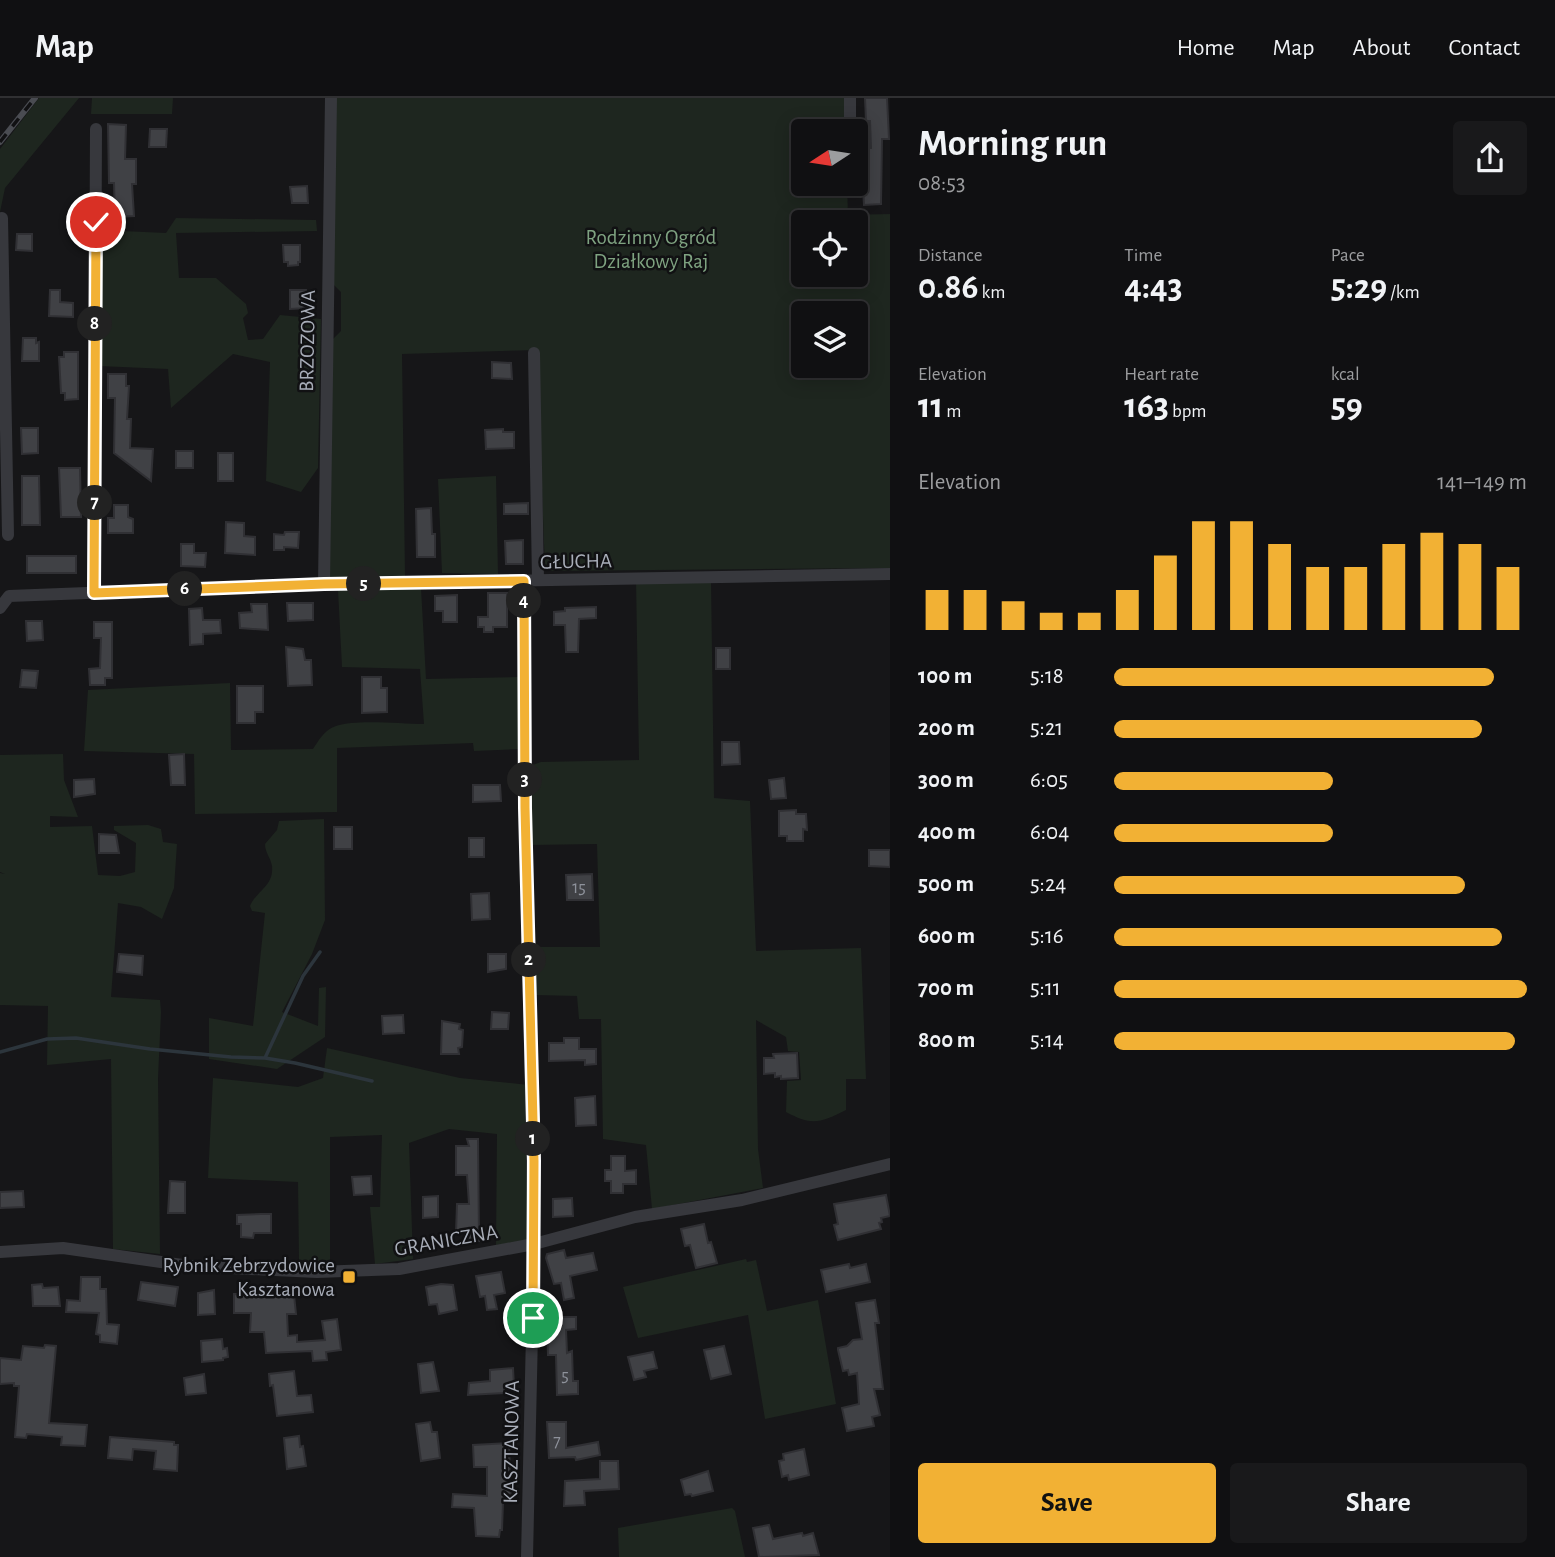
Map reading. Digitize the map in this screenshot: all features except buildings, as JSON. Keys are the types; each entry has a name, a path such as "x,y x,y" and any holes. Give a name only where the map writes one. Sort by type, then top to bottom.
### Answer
{"street":[{"name":"BRZOZOWA","path":"324,584 331,98"},
{"path":"850,98 850,119"},
{"path":"94,593 96,129"},
{"path":"2,218 8,535"},
{"path":"534,353 538,580"},
{"name":"GŁUCHA","path":"0,608 9,596 324,584 890,574"},
{"name":"KASZTANOWA","path":"524,581 525,808 534,1244 527,1557"},
{"name":"GRANICZNA","path":"0,1252 63,1248 189,1266 356,1272 399,1269 534,1244 635,1217 742,1200 890,1164"}],"green space":[{"path":"39,98 79,98 5,188 0,212 0,149"},
{"path":"92,98 173,98 172,114 91,114"},
{"name":"Rodzinny Ogród Działkowy Raj","path":"335,98 845,98 846,119 791,119 791,196 847,196 848,210 791,210 791,287 868,287 868,215 890,214 890,568 545,571 537,350 402,354 405,576 327,579 329,343 341,331 341,292 333,284"},
{"path":"176,218 316,220 317,231 176,233 179,278 216,278 246,304 248,313 243,318 248,340 263,339 280,315 321,319 318,468 301,492 266,481 270,362 233,354 171,408 168,369 99,366 100,230 166,233"},
{"path":"496,476 498,574 442,573 438,479"},
{"path":"636,579 711,580 714,798 750,801 756,951 861,948 866,1079 846,1079 846,1110 829,1118 810,1121 786,1112 787,1081 801,1080 799,1052 788,1051 786,1037 756,1020 758,1149 763,1188 652,1209 646,1145 603,1139 601,1019 579,1019 577,996 535,995 533,947 600,947 597,844 530,845 530,766 541,762 639,760"},
{"path":"421,588 426,679 519,677 519,749 474,751 473,743 337,748 337,812 195,814 194,754 84,751 88,690 230,683 231,750 313,749 328,730 345,724 424,724 420,669 342,667 338,590"},
{"path":"63,754 64,780 78,817 50,816 50,827 92,826 98,875 120,876 135,872 136,843 114,830 114,826 148,825 161,829 163,842 177,844 174,888 162,919 141,907 118,903 111,997 160,1000 160,1254 113,1249 111,1059 47,1065 48,1006 0,1005 0,873 5,874 0,872 0,755"},
{"path":"324,819 325,920 312,954 282,1012 318,1026 319,988 326,987 325,1037 277,1069 209,1059 209,1018 253,1026 265,913 252,911 250,906 268,883 272,873 265,844 277,830 279,821"},
{"path":"327,1048 460,1078 529,1085 529,1240 496,1245 497,1134 449,1129 409,1143 413,1259 375,1264 370,1207 380,1207 382,1135 330,1137 330,1263 299,1260 298,1182 208,1178 213,1078 298,1087 323,1078"},
{"path":"746,1259 747,1262 756,1260 767,1311 818,1300 836,1404 765,1419 748,1315 638,1338 623,1287"},
{"path":"732,1508 735,1511 745,1557 619,1557 618,1528"}],"waterway":[{"path":"265,1058 303,976 320,952"},
{"path":"0,1052 47,1039 76,1038 150,1049 265,1058 372,1081"}],"railway":[{"path":"0,142 35,98"}],"place":[{"name":"Rybnik Zebrzydowice Kasztanowa","path":"349,1277"}],"route":[{"path":"96,222 94,593 324,584 524,581 525,808 533,1079 533,1318"}]}
